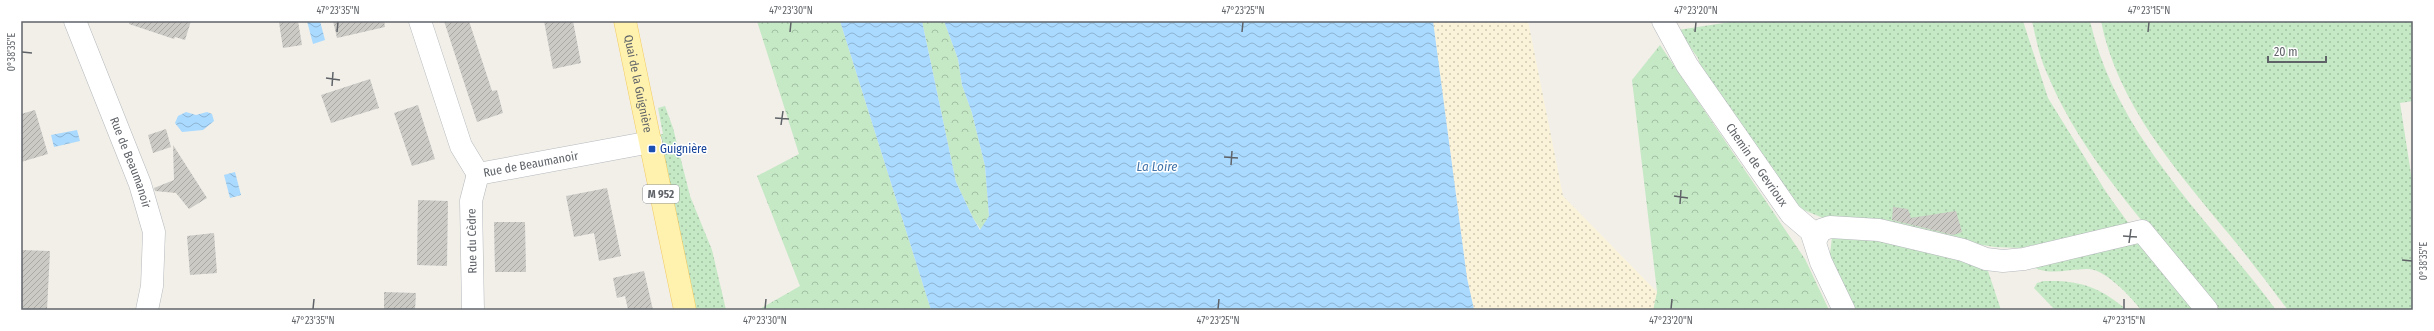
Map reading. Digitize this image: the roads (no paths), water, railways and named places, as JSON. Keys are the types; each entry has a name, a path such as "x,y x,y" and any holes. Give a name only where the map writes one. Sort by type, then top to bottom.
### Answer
{"main road":[{"name":"Quai de la Guignière","path":"624,21 651,142 685,310"}],"street":[{"name":"Rue de Beaumanoir","path":"75,21 140,184 154,232 152,286 147,310"},
{"name":"Rue de Beaumanoir","path":"420,21 461,146 478,174 651,142"},
{"name":"Chemin de Gevrioux","path":"1663,21 1702,86 1791,214 1807,226 1815,241 1821,262 1844,310"},
{"name":"Rue du Cèdre","path":"473,310 471,201 478,174"},
{"path":"1815,241 1821,230 1830,227 1880,230 1963,250 1986,258 2003,260 2024,259 2142,231 2207,310"}],"water":[{"path":"307,21 320,21 325,40 313,44"},
{"name":"La Loire","path":"840,21 922,21 956,182 980,230 989,216 985,166 972,113 962,85 958,59 944,21 1433,21 1467,278 1474,310 931,310"},
{"path":"186,112 196,115 207,112 212,114 214,121 203,130 182,132 175,123 178,116"},
{"path":"77,130 80,141 54,147 51,135"},
{"path":"235,172 241,195 230,198 224,175"}],"place":[{"name":"Guignière","path":"652,149"}]}
